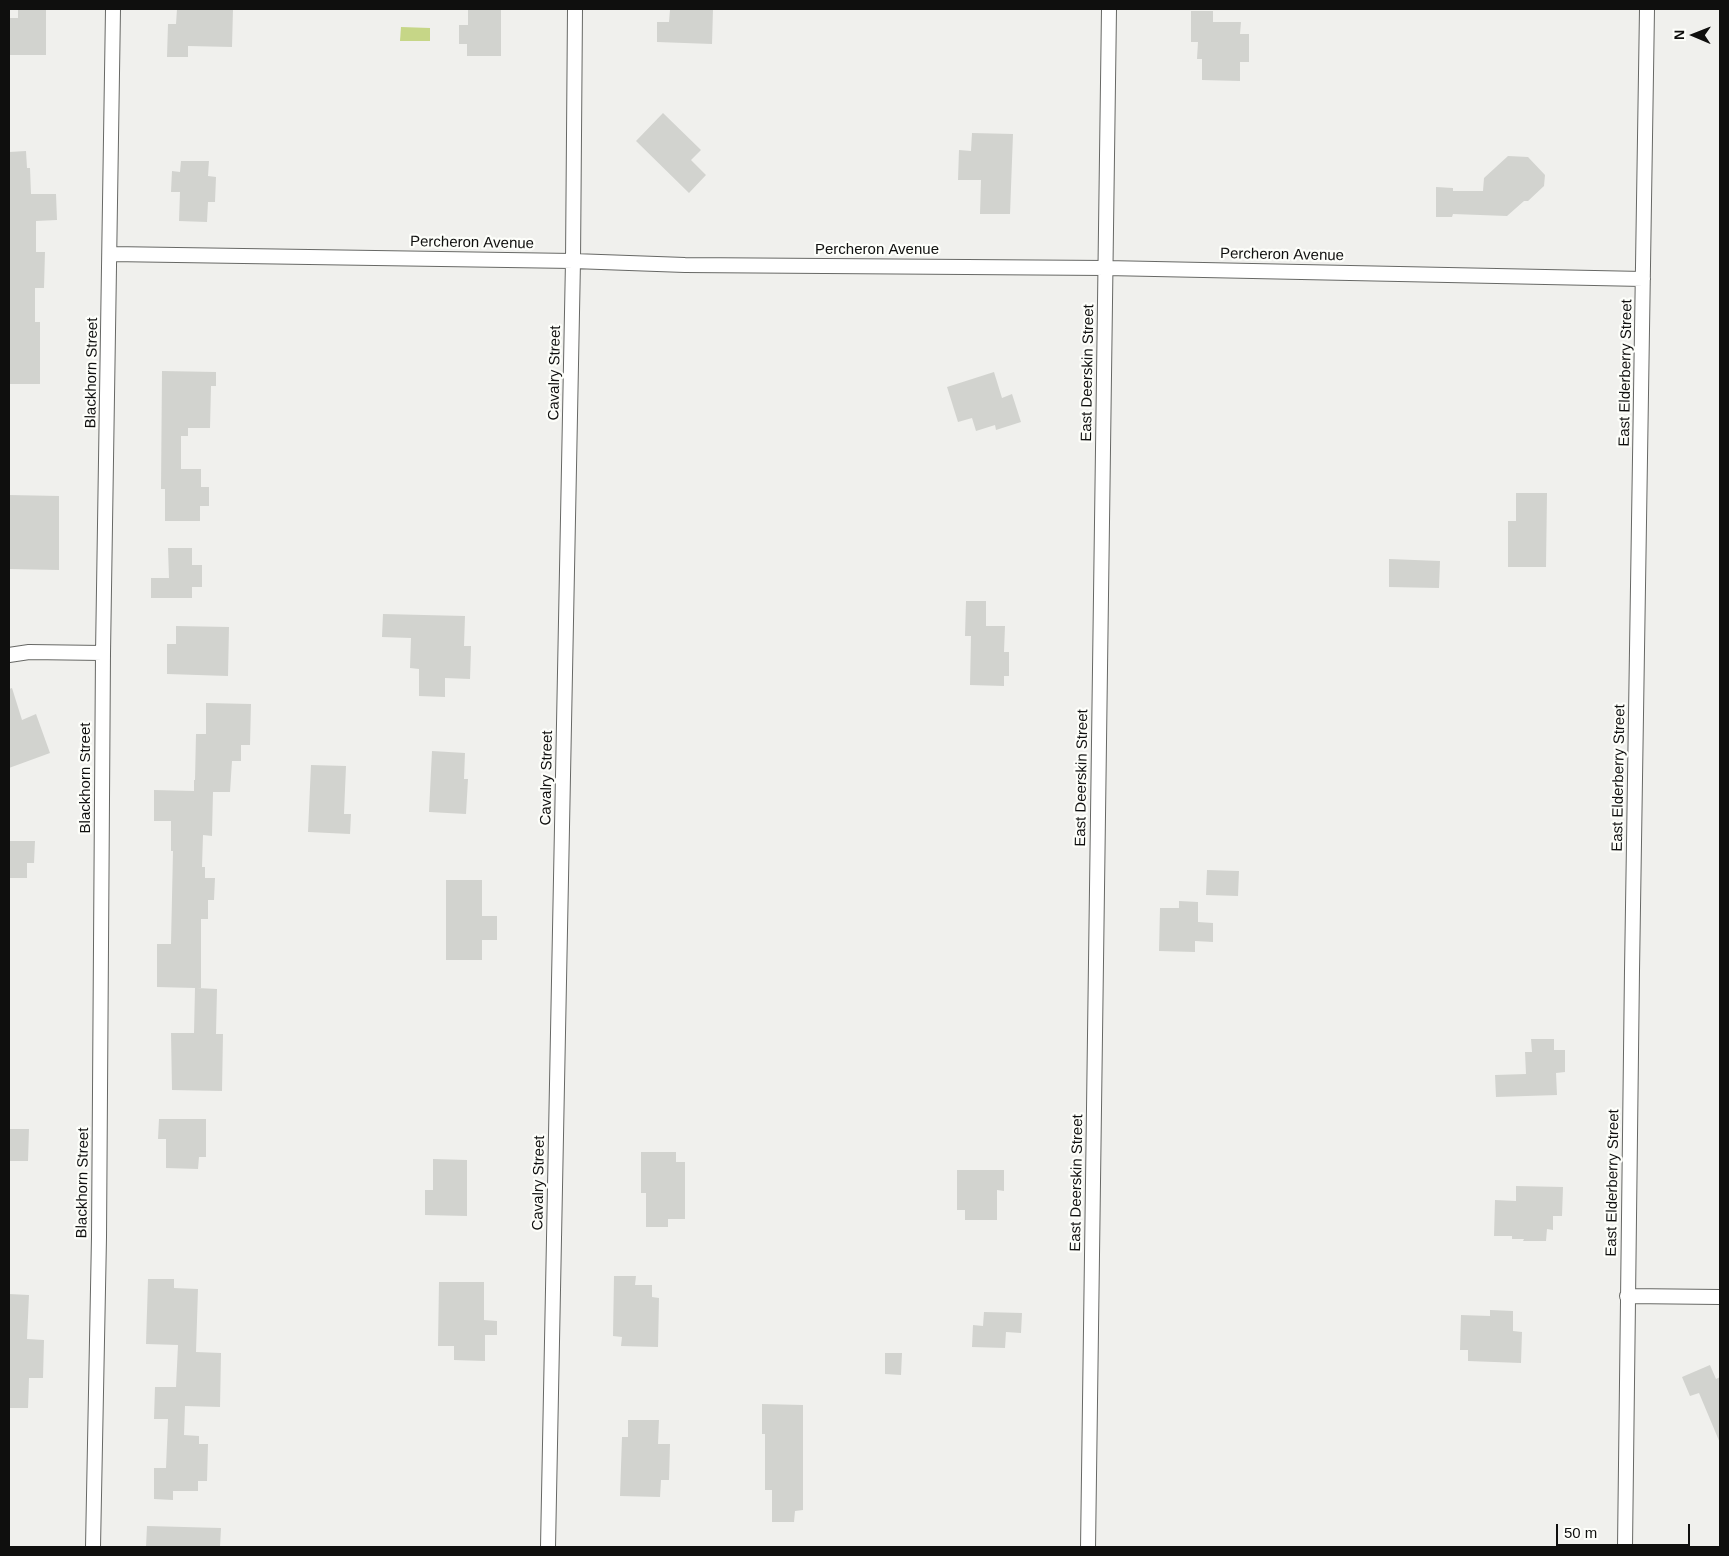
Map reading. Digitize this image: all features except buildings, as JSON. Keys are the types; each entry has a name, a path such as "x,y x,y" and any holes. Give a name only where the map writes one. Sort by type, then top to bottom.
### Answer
{"street":[{"name":"Blackhorn Street","path":"93,1547 99,1227 103,652 111,254 113,9"},
{"name":"Cavalry Street","path":"548,1547 573,261 575,9"},
{"name":"East Deerskin Street","path":"1088,1547 1110,9"},
{"name":"East Elderberry Street","path":"1625,1547 1648,9"},
{"name":"Percheron Avenue","path":"111,254 573,261 685,265 1106,268 1643,279"},
{"path":"9,655 29,652 103,652"},
{"path":"1628,1296 1720,1297"}],"shaded area":[{"path":"401,27 430,28 430,41 400,41"}]}
